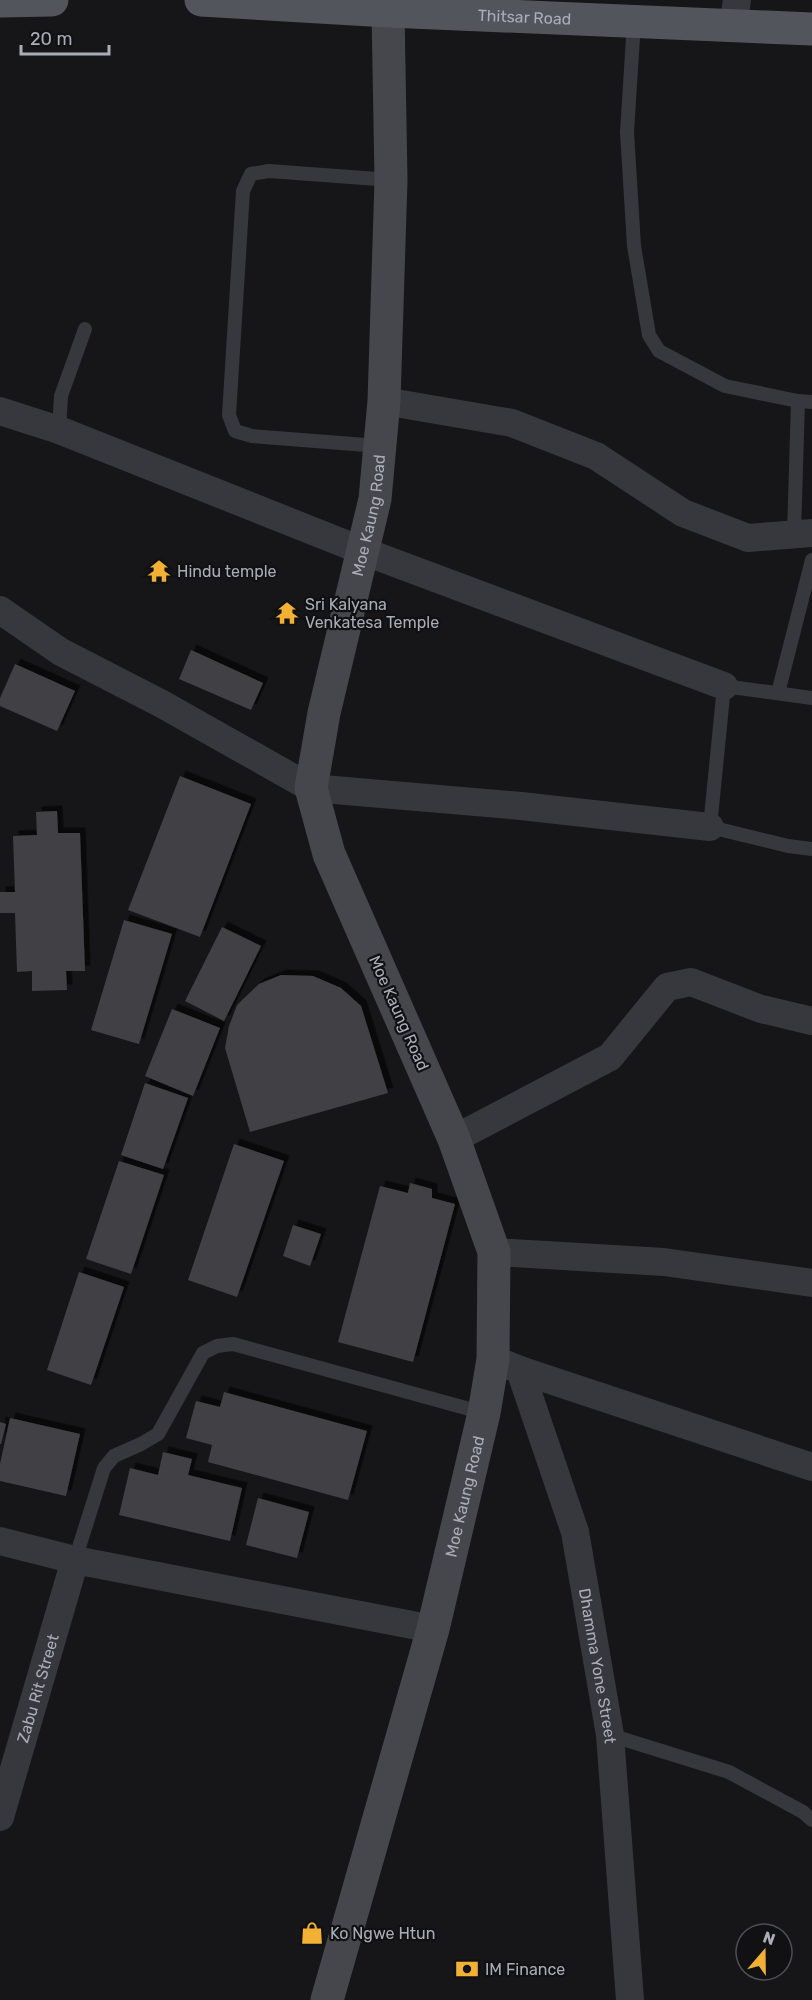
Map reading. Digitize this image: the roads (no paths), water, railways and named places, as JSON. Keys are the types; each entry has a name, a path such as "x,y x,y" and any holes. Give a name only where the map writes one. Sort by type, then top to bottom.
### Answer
{"main road":[{"path":"0,1 52,0"},
{"name":"Thitsar Road","path":"201,0 378,7 634,22 735,12 812,29"},
{"name":"Moe Kaung Road","path":"331,1999 433,1629 484,1413 506,1364 494,1252 454,1139 329,854 311,788 324,713 375,499 384,401 391,180 378,7"}],"street":[{"path":"384,401 512,423 596,456 683,513 748,538 803,534"},
{"path":"0,411 59,430 363,551 724,686"},
{"path":"0,610 62,651 311,788 521,806 710,827"},
{"path":"454,1139 610,1057 667,987 691,982 762,1009 812,1021"},
{"path":"494,1252 664,1262 812,1283"},
{"path":"506,1364 812,1467"},
{"name":"Dhamma Yone Street","path":"506,1364 575,1532 610,1735 630,2000"},
{"path":"0,1541 75,1560 433,1629"},
{"name":"Zabu Rit Street","path":"0,1817 75,1560"}],"lane":[{"path":"634,22 627,132 634,246 650,335 659,351 725,386 805,402 803,534"},
{"path":"379,446 252,436 235,431 229,415 243,191 251,174 269,171 391,180"},
{"path":"59,430 61,396 85,329"},
{"path":"778,693 812,560"},
{"path":"812,698 724,686 710,827 788,846 812,849"},
{"path":"75,1560 104,1468 114,1456 158,1434 203,1353 217,1346 233,1344 484,1413"},
{"path":"610,1735 729,1772 803,1812 812,1820"}],"place":[{"name":"Hindu temple","path":"159,571"},
{"name":"Sri Kalyana Venkatesa Temple","path":"287,613"},
{"name":"Ko Ngwe Htun","path":"312,1933"},
{"name":"IM Finance","path":"467,1969"}]}
